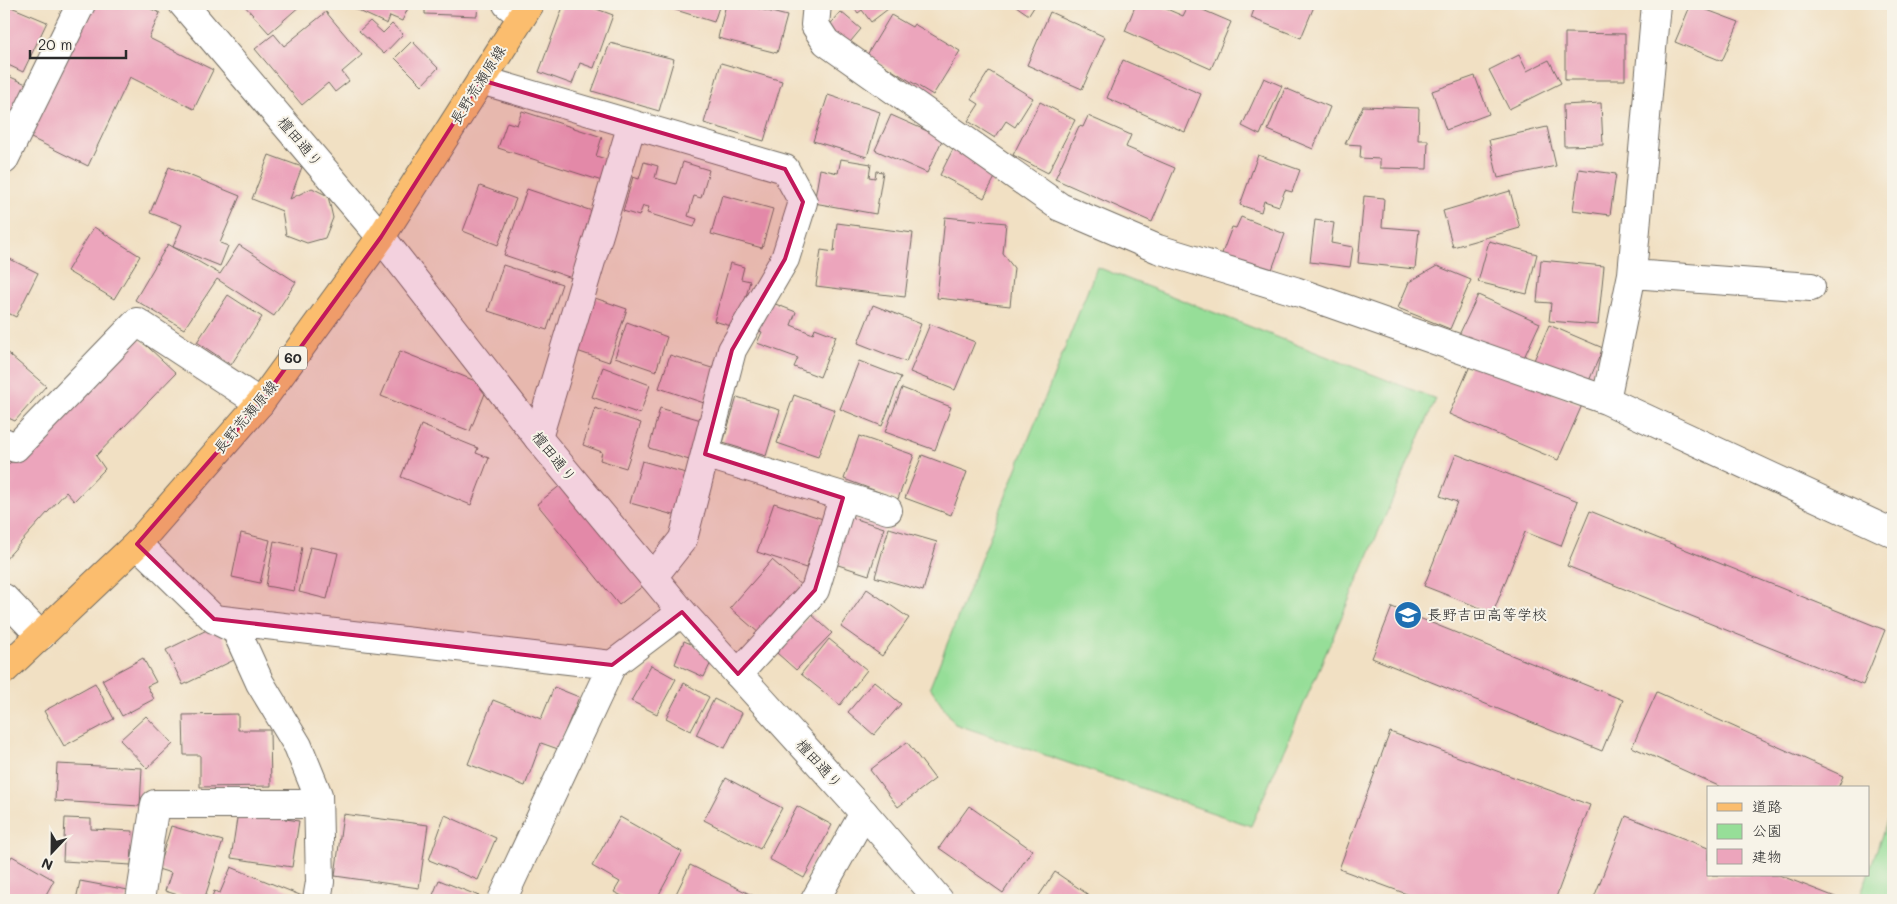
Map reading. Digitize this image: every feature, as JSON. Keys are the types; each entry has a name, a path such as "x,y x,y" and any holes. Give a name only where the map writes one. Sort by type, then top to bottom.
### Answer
{"main road":[{"name":"長野荒瀬原線","path":"4,670 137,544 260,403 381,237 481,80 519,8"}],"street":[{"path":"4,160 81,4"},
{"name":"檀田通り","path":"183,4 381,237 538,438 682,612 864,813 939,900"},
{"path":"818,4 815,25 826,42 1060,208 1158,250 1295,291 1606,400 1893,533"},
{"path":"1606,400 1632,274 1656,4"},
{"path":"481,80 785,169 804,202 784,259 732,350 683,539 653,577"},
{"path":"538,438 632,124"},
{"path":"1632,274 1811,286"},
{"path":"4,442 15,448 137,322 260,403"},
{"path":"705,454 843,498 888,510"},
{"path":"738,674 815,590 843,498"},
{"path":"137,544 214,618 236,630 260,683 298,746 318,795 320,882 317,900"},
{"path":"4,598 41,636"},
{"path":"502,900 612,666 682,612"},
{"path":"214,618 612,666"},
{"path":"140,900 155,804 318,804"},
{"path":"815,900 864,813"}],"highlighted area":[{"path":"481,80 785,169 803,202 785,259 732,350 705,454 843,498 815,590 738,674 682,612 612,665 214,619 137,544 260,403 381,237"}],"green space":[{"path":"1097,267 1436,399 1251,826 955,724 930,687"},
{"path":"1889,815 1893,817 1893,900 1859,900 1867,876 1870,876 1870,869"}],"building":[{"path":"4,4 47,22 23,72 4,63"},
{"path":"93,4 140,4 160,13 149,38 213,70 194,109 130,77 88,166 25,135"},
{"path":"243,4 299,4 301,5 269,33"},
{"path":"344,4 410,4 402,21 390,16 387,24"},
{"path":"425,4 478,4 477,16 425,14"},
{"path":"564,4 583,4 613,15 594,68 580,63 572,84 539,72"},
{"path":"657,4 720,4 714,22"},
{"path":"726,4 740,4 787,16 777,53 718,38"},
{"path":"851,4 884,4 888,9 871,22 862,10 858,13"},
{"path":"1013,4 1036,4 1029,15"},
{"path":"1136,4 1155,4 1183,16 1189,4 1231,22 1211,69 1125,31"},
{"path":"1256,4 1315,4 1301,38 1251,18"},
{"path":"1691,4 1739,22 1722,61 1675,42"},
{"path":"326,12 362,55 342,72 349,81 335,92 328,83 302,105 255,49 274,34 284,46"},
{"path":"841,12 861,29 846,47 826,29"},
{"path":"1050,12 1105,37 1082,89 1027,65"},
{"path":"891,15 912,27 914,24 960,51 933,95 867,55"},
{"path":"370,21 383,33 392,24 403,34 384,54 359,31"},
{"path":"1565,33 1625,34 1625,80 1565,80"},
{"path":"412,41 438,68 422,85 395,58"},
{"path":"610,43 674,59 659,111 592,91"},
{"path":"1519,55 1527,71 1549,60 1561,83 1509,109 1489,70"},
{"path":"1123,60 1201,94 1185,132 1107,98"},
{"path":"721,63 782,81 764,141 704,123"},
{"path":"989,71 1033,98 1015,127 1006,121 995,138 968,121 979,104 971,99"},
{"path":"4,74 26,84 4,130"},
{"path":"1475,76 1489,114 1446,130 1432,91"},
{"path":"1264,78 1282,86 1260,135 1242,126"},
{"path":"1285,88 1330,107 1313,149 1268,130"},
{"path":"828,95 880,112 867,157 813,141"},
{"path":"1040,102 1075,120 1048,173 1013,155"},
{"path":"1601,103 1603,145 1564,146 1563,105"},
{"path":"1363,106 1419,108 1418,140 1428,140 1427,169 1380,168 1380,159 1360,158 1361,145 1345,144"},
{"path":"522,111 602,137 596,156 609,160 602,181 498,148 507,122 517,125"},
{"path":"891,115 943,138 927,173 875,150"},
{"path":"1088,116 1131,135 1126,147 1175,168 1152,222 1055,179 1079,126 1083,127"},
{"path":"1547,127 1556,166 1498,178 1489,140"},
{"path":"954,147 999,170 984,198 940,175"},
{"path":"269,155 302,167 290,199 312,188 328,196 333,218 325,238 307,243 286,235 282,211 252,199"},
{"path":"1258,155 1300,170 1292,192 1285,190 1279,206 1264,201 1261,212 1240,205"},
{"path":"841,159 871,164 869,177 875,178 876,171 883,172 876,214 814,203 820,169 838,173"},
{"path":"644,162 658,166 655,178 676,184 683,162 709,170 701,198 694,196 688,216 697,219 694,227 647,213 649,207 643,206 639,216 623,211 633,177 639,179"},
{"path":"169,167 240,196 220,243 228,246 220,266 173,247 182,225 150,213"},
{"path":"1579,169 1616,174 1610,215 1573,210"},
{"path":"480,186 516,199 498,245 463,231"},
{"path":"527,189 595,212 572,278 504,255"},
{"path":"1510,191 1520,228 1453,247 1443,211"},
{"path":"722,195 773,209 762,248 711,234"},
{"path":"1364,196 1384,198 1382,227 1419,230 1415,269 1358,263"},
{"path":"945,217 1006,223 1003,254 1014,268 1010,306 937,298"},
{"path":"1241,217 1285,234 1270,275 1221,256 1232,227 1236,228"},
{"path":"1315,220 1334,223 1331,243 1353,247 1350,267 1310,262"},
{"path":"837,223 913,233 905,297 816,286 821,250 834,252"},
{"path":"94,227 140,256 114,299 67,271"},
{"path":"1489,241 1537,254 1527,294 1478,282"},
{"path":"168,244 220,274 239,245 296,282 274,316 217,279 184,329 135,300"},
{"path":"4,256 38,273 16,317 4,311"},
{"path":"1541,260 1604,266 1598,325 1549,321 1551,303 1537,302"},
{"path":"730,263 744,267 741,279 750,281 738,328 714,321"},
{"path":"503,265 562,284 547,330 488,311"},
{"path":"1437,266 1471,280 1450,329 1398,308 1409,282"},
{"path":"228,295 262,317 231,365 197,342"},
{"path":"1478,295 1540,323 1521,364 1459,335"},
{"path":"592,297 627,309 609,362 574,350"},
{"path":"765,300 796,312 791,325 813,334 815,328 836,336 820,377 794,367 798,358 757,343 762,332 753,329"},
{"path":"873,305 921,324 906,362 858,343"},
{"path":"627,322 667,337 656,371 615,357"},
{"path":"930,324 975,342 955,390 910,372"},
{"path":"1549,325 1603,348 1586,388 1532,365"},
{"path":"135,335 176,373 96,456 105,469 74,501 66,492 4,561 4,469"},
{"path":"4,350 46,386 15,421 4,416"},
{"path":"400,351 488,386 470,431 381,396"},
{"path":"670,355 715,369 704,403 659,388"},
{"path":"1473,359 1582,405 1558,460 1449,414"},
{"path":"859,361 901,377 882,426 840,409"},
{"path":"603,367 650,385 640,414 592,397"},
{"path":"902,388 951,407 935,450 885,432"},
{"path":"794,395 835,410 818,457 777,443"},
{"path":"737,397 780,410 766,456 723,443"},
{"path":"595,408 641,423 626,468 600,460 602,452 583,445"},
{"path":"660,408 708,422 696,462 649,448"},
{"path":"421,425 478,448 476,453 489,458 471,505 401,477"},
{"path":"859,436 914,455 898,499 844,479"},
{"path":"1456,454 1578,501 1561,546 1525,532 1493,613 1424,586 1457,502 1440,496"},
{"path":"922,455 967,472 951,515 905,498"},
{"path":"642,461 693,475 681,517 630,503"},
{"path":"567,480 649,581 619,605 537,504"},
{"path":"774,503 823,519 806,568 757,552"},
{"path":"1590,511 1885,630 1863,685 1567,566"},
{"path":"847,516 884,528 869,575 832,563"},
{"path":"889,528 937,542 923,591 875,577"},
{"path":"241,533 270,540 260,583 232,577"},
{"path":"274,541 302,547 294,591 266,586"},
{"path":"310,547 338,553 327,599 299,592"},
{"path":"772,560 802,586 760,634 730,608"},
{"path":"867,589 909,618 882,656 841,627"},
{"path":"1392,607 1623,700 1602,751 1372,658"},
{"path":"811,614 832,633 796,670 777,653"},
{"path":"217,625 234,660 183,685 166,650"},
{"path":"829,639 867,670 840,705 801,674"},
{"path":"684,641 715,654 704,677 675,664"},
{"path":"143,658 156,682 147,686 154,699 122,716 102,680"},
{"path":"651,665 676,679 657,714 631,701"},
{"path":"874,681 901,704 874,735 848,712"},
{"path":"95,683 114,719 64,746 44,711"},
{"path":"684,683 709,697 691,731 666,718"},
{"path":"554,687 579,697 558,749 541,743 525,786 468,764 493,700 541,719"},
{"path":"1657,692 1843,776 1839,786 1719,786 1632,747"},
{"path":"714,699 742,713 725,748 696,735"},
{"path":"238,714 238,730 270,730 271,786 200,787 200,755 184,755 183,715"},
{"path":"146,716 173,744 147,768 120,740"},
{"path":"1390,732 1590,805 1555,900 1423,900 1339,869"},
{"path":"907,742 935,779 898,807 870,770"},
{"path":"57,764 142,768 140,806 55,801"},
{"path":"726,778 782,808 760,849 704,820"},
{"path":"797,806 832,825 804,878 769,859"},
{"path":"969,806 1032,850 1003,893 939,848"},
{"path":"238,812 299,821 292,867 231,858"},
{"path":"343,814 428,825 419,888 335,876"},
{"path":"445,815 496,838 478,880 429,860"},
{"path":"1626,816 1707,848 1707,876 1782,876 1843,900 1593,900"},
{"path":"620,817 682,852 656,900 630,900 614,892 620,882 592,866"},
{"path":"65,818 91,819 91,829 133,831 131,865 63,861"},
{"path":"171,826 223,841 204,900 194,900 165,891 171,873 158,869"},
{"path":"12,856 54,880 43,900 16,900 11,897 9,900 4,900 4,869"},
{"path":"690,865 760,899 673,900"},
{"path":"231,867 312,900 211,900 214,891 220,893"},
{"path":"1055,872 1096,900 1036,900"},
{"path":"439,880 489,900 431,900"},
{"path":"80,881 128,890 126,900 76,900"},
{"path":"513,896 541,899 541,900 512,900"}],"place":[{"name":"長野吉田高等学校","path":"1408,615"}]}
